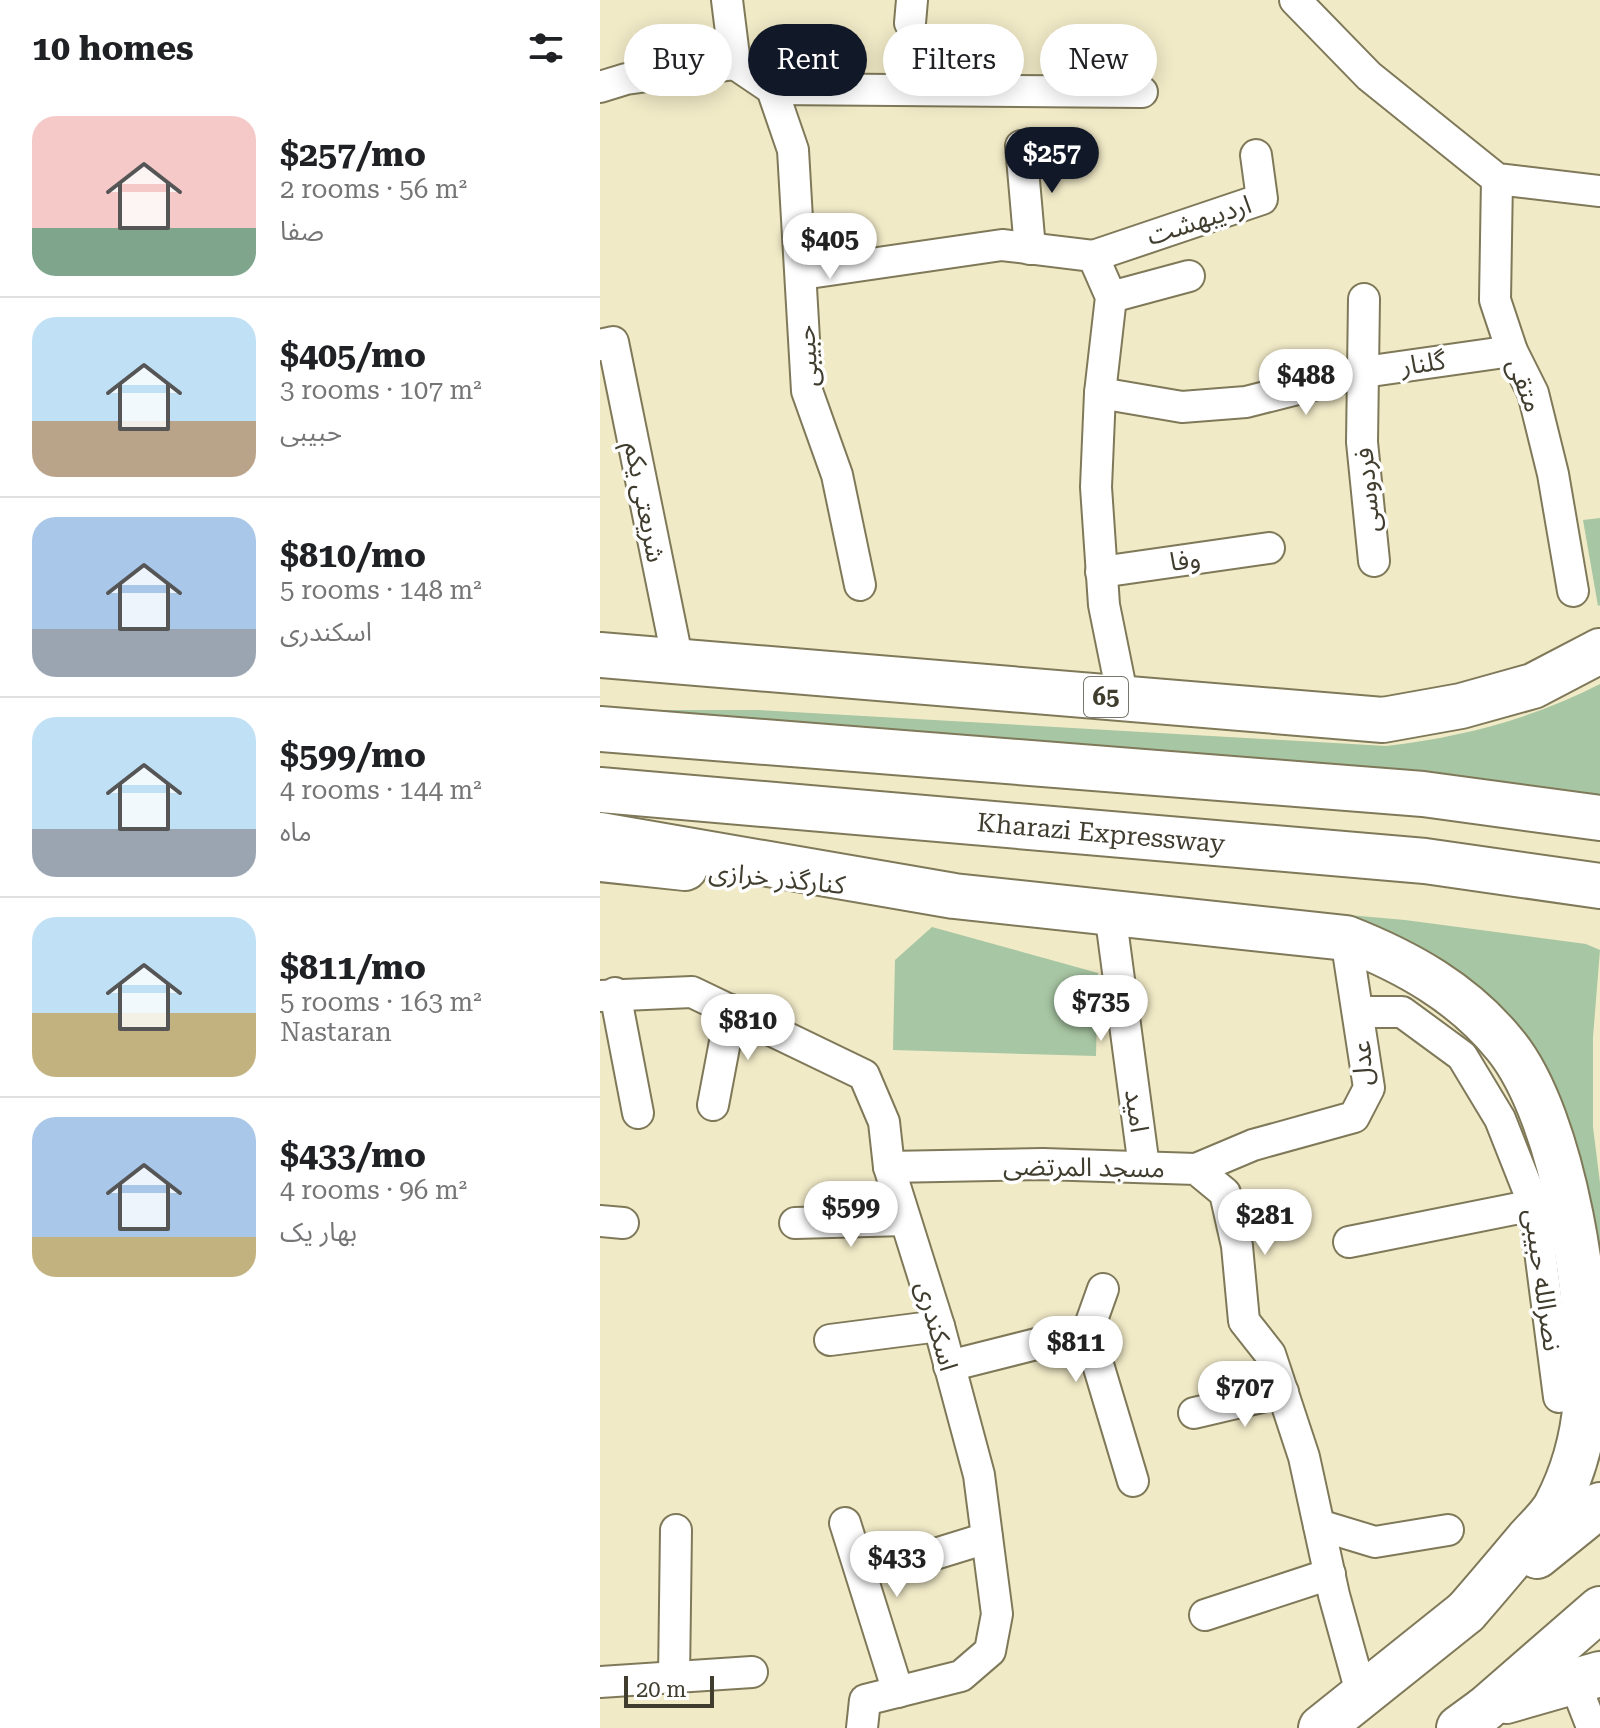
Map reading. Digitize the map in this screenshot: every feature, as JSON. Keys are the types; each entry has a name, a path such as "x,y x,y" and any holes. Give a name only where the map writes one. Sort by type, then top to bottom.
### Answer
{"main road":[{"name":"65","path":"600,655 1383,720 1461,706 1533,686 1600,651"},
{"path":"600,729 1423,794 1600,818"},
{"name":"Kharazi Expressway","path":"600,790 1425,861 1600,886"},
{"path":"600,835 954,896 1346,938 1401,960 1439,984 1477,1015 1507,1046 1533,1091 1563,1177 1583,1313 1586,1401 1576,1456 1555,1508 1466,1612"},
{"name":"کنارگذر خرازی","path":"600,859 954,896"},
{"path":"1321,1728 1598,1507"},
{"path":"1472,1718 1600,1609"},
{"path":"1472,1718 1587,1677"}],"street":[{"path":"727,0 735,64"},
{"path":"1295,0 1369,76 1497,179 1600,191"},
{"path":"600,87 626,79 735,64 748,73"},
{"path":"867,90 1040,91"},
{"name":"حبیبی","path":"774,96 793,150 807,391 837,475 860,585"},
{"path":"1021,146 1030,249"},
{"name":"اردیبهشت","path":"1093,256 1262,199 1256,155"},
{"name":"متقی","path":"1497,179 1495,300 1512,351 1536,406 1553,474 1573,591"},
{"path":"802,274 1002,245 1093,256 1111,297 1100,393 1096,487 1104,605 1123,699"},
{"path":"1111,297 1189,276"},
{"name":"فردوسی","path":"1364,299 1362,442 1374,561"},
{"name":"شریعتی یکم","path":"607,343 678,662"},
{"name":"گلنار","path":"1100,393 1182,407 1246,402 1364,372 1512,351"},
{"name":"وفا","path":"1101,572 1269,548"},
{"name":"امید","path":"1110,912 1144,1167"},
{"name":"عدل","path":"1196,1169 1253,1145 1354,1117 1369,1088 1346,938"},
{"name":"اسکندری","path":"607,995 692,992 864,1075 884,1122 889,1167 939,1326 979,1475 997,1614 990,1651 961,1676 865,1700 862,1728"},
{"path":"607,995 638,1113"},
{"path":"713,1105 731,1010"},
{"name":"نصرالله حبیبی","path":"1359,1012 1402,1012 1462,1056 1500,1119 1534,1205 1559,1397"},
{"name":"مسجد المرتضی","path":"889,1167 1043,1164 1196,1169 1225,1193 1237,1246 1244,1321 1270,1354 1304,1457 1362,1696"},
{"path":"1349,1242 1534,1205"},
{"path":"795,1223 905,1220"},
{"path":"1103,1289 1088,1331 1133,1481"},
{"path":"830,1340 939,1326"},
{"path":"949,1366 1088,1331"},
{"path":"1194,1413 1283,1392"},
{"path":"845,1523 898,1692"},
{"path":"1319,1525 1375,1542 1448,1530"},
{"path":"674,1678 676,1530"},
{"path":"922,1558 987,1538"},
{"path":"1205,1615 1330,1574"},
{"path":"600,1682 752,1672"},
{"path":"1587,1677 1592,1727 1600,1728"}],"green space":[{"path":"1600,518 1600,605 1598,606 1583,520"},
{"path":"1600,684 1600,802 600,710 759,710 1386,746 1496,725 1549,707"},
{"path":"1159,898 1405,920 1586,944 1600,950 1593,1037 1593,1127 1600,1183 1600,1305 1488,1004"},
{"path":"932,927 1098,973 1096,1056 893,1050 895,960"}]}
